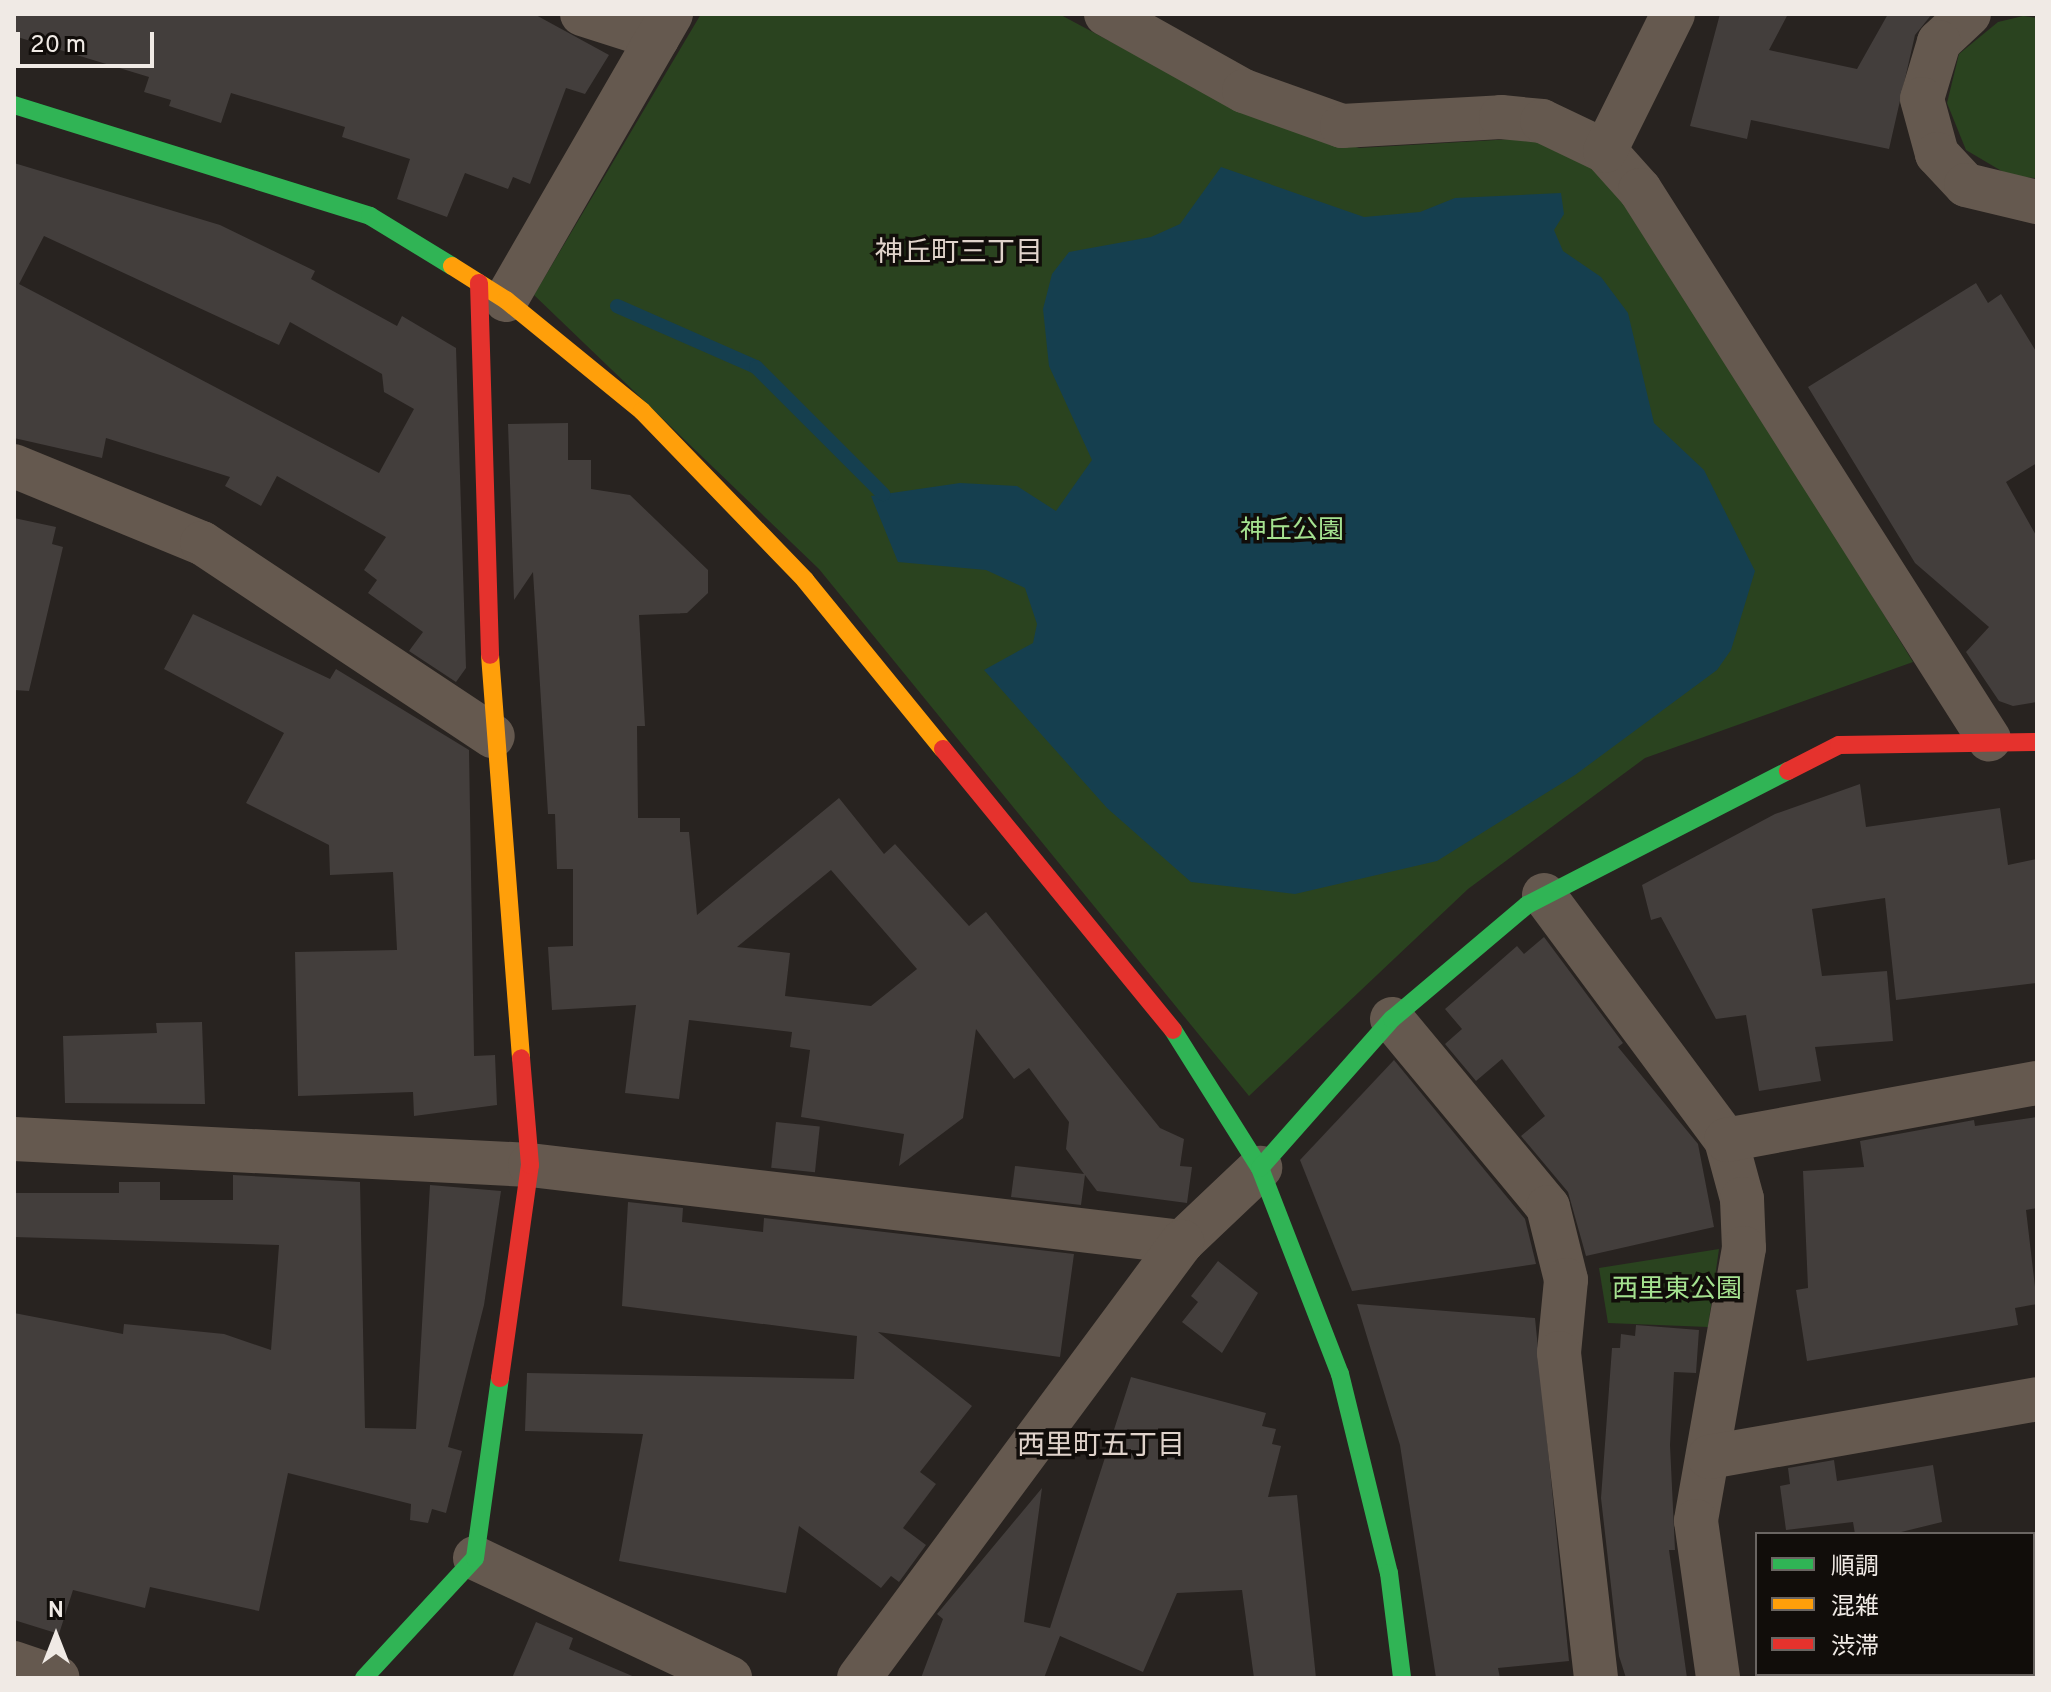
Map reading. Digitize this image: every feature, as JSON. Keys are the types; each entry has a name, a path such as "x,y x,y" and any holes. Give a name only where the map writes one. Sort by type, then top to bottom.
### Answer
{"street":[{"path":"364,1678 475,1558 530,1165 493,736 493,292 664,26 582,14"},
{"path":"1106,14 1244,91 1342,126 1501,117 1542,121 1605,151 1640,190 1989,739"},
{"path":"1605,151 1673,14"},
{"path":"1969,14 1939,42 1922,99 1937,154 1966,185 2037,202"},
{"path":"14,105 370,216 493,292 642,411 805,580 1178,1036 1260,1168 1340,1374 1389,1573 1402,1678"},
{"path":"14,466 202,543 493,736"},
{"path":"859,1678 1182,1242 1260,1168 1392,1019 1544,895 1839,745 1989,739 2037,742"},
{"path":"1544,895 1726,1140 1742,1199 1744,1248 1696,1521 1718,1678"},
{"path":"1392,1019 1548,1207 1566,1280 1559,1353 1596,1678"},
{"path":"1726,1140 2037,1083"},
{"path":"14,1139 286,1147 530,1165 1182,1242"},
{"path":"1709,1457 2037,1399"},
{"path":"475,1558 730,1678"},
{"path":"14,1663 58,1678"}],"green space":[{"name":"神丘公園","path":"701,14 1059,14 1218,99 1359,148 1547,137 1615,176 1913,662 1645,758 1468,889 1249,1096 819,569 534,295"},
{"path":"2023,16 2037,18 2035,178 2010,176 1966,150 1947,103 1959,54 1998,22"},
{"name":"西里東公園","path":"1719,1249 1708,1327 1608,1323 1599,1268"}],"water":[{"path":"1221,167 1364,217 1420,212 1455,198 1561,193 1564,214 1554,230 1563,251 1601,277 1628,313 1654,423 1704,470 1755,571 1731,650 1717,670 1575,775 1437,861 1295,894 1191,882 1107,808 984,670 1033,643 1037,624 1025,588 986,570 898,562 871,496 960,483 1017,486 1056,511 1092,460 1049,366 1043,309 1052,274 1069,252 1151,237 1180,224"}],"building":[{"path":"14,14 534,14 609,55 585,94 566,88 530,184 513,177 508,189 465,173 447,217 397,199 410,159 342,137 345,127 231,93 221,123 169,106 171,100 144,92 149,77 14,36"},
{"path":"1720,14 1788,14 1769,50 1857,69 1888,14 1932,14 1915,35 1889,149 1751,120 1747,139 1690,126"},
{"path":"14,163 220,225 315,271 311,279 397,326 402,316 456,348 466,668 456,682 409,651 423,632 368,593 377,580 364,570 386,537 277,476 261,506 225,486 230,477 106,438 102,458 14,438","holes":["44,236 279,345 290,322 382,374 384,392 414,409 379,473 19,284"]},
{"path":"1976,283 1988,303 2001,294 2037,353 2037,463 2006,482 2037,537 2037,702 2013,706 1999,701 1966,652 1989,627 1915,563 1808,387"},
{"path":"568,423 568,460 591,460 591,489 630,495 708,570 708,593 687,613 639,615 645,726 637,726 638,818 680,818 680,832 689,832 697,915 839,798 884,854 895,844 969,926 986,912 1160,1128 1184,1139 1180,1166 1192,1167 1187,1203 1097,1191 1085,1175 1081,1205 1011,1197 1015,1166 1084,1174 1066,1149 1069,1122 1029,1068 1014,1079 976,1029 963,1118 899,1166 904,1134 801,1117 810,1050 790,1047 792,1032 689,1020 679,1099 625,1093 636,1005 552,1010 548,947 573,946 573,869 557,869 555,814 548,814 533,572 514,600 508,424","holes":["831,870 917,969 871,1006 785,996 790,953 737,947"]},
{"path":"14,518 56,527 52,544 63,547 29,691 14,690"},
{"path":"193,614 330,679 336,669 469,750 474,1056 495,1055 497,1105 414,1116 413,1092 298,1096 295,952 397,950 393,872 330,875 329,845 246,803 284,733 164,669"},
{"path":"1860,784 1866,827 2000,808 2008,865 2037,859 2037,983 1896,1000 1885,898 1812,909 1822,976 1887,971 1893,1041 1815,1047 1821,1081 1759,1091 1746,1015 1716,1019 1661,917 1651,920 1642,885 1775,814"},
{"path":"1544,937 1623,1043 1618,1047 1698,1144 1714,1227 1586,1256 1568,1192 1521,1136 1545,1116 1502,1059 1476,1081 1445,1044 1462,1029 1445,1009 1517,946 1524,954"},
{"path":"202,1022 205,1104 65,1103 63,1036 157,1033 156,1023"},
{"path":"1394,1060 1525,1219 1536,1264 1352,1291 1300,1160"},
{"path":"2037,1117 2037,1208 2026,1210 2037,1304 2015,1308 2018,1325 1807,1361 1796,1290 1808,1288 1803,1171 1864,1167 1860,1141 1974,1120 1975,1126"},
{"path":"776,1122 820,1127 815,1172 771,1168"},
{"path":"233,1175 360,1182 365,1428 416,1429 430,1185 501,1191 484,1305 448,1447 462,1451 446,1513 432,1509 428,1523 410,1520 411,1504 288,1473 259,1611 150,1587 145,1608 73,1590 59,1634 14,1620 14,1313 123,1334 124,1324 224,1334 271,1350 279,1245 14,1237 14,1193 119,1193 119,1182 160,1182 160,1200 233,1200"},
{"path":"628,1202 683,1208 682,1222 763,1232 764,1218 1074,1254 1060,1357 878,1332 972,1406 920,1472 936,1484 903,1528 926,1545 899,1582 891,1576 881,1588 799,1526 786,1593 619,1561 643,1434 525,1431 527,1373 854,1379 857,1336 622,1306"},
{"path":"1218,1261 1258,1293 1222,1353 1182,1322 1198,1302 1191,1296"},
{"path":"1357,1304 1535,1318 1569,1661 1498,1668 1500,1678 1436,1678 1400,1445"},
{"path":"1636,1325 1699,1330 1696,1373 1674,1372 1670,1445 1675,1550 1669,1550 1687,1678 1626,1678 1619,1656 1601,1498 1612,1348 1620,1348 1621,1334 1635,1336"},
{"path":"1131,1377 1266,1413 1262,1426 1276,1429 1272,1444 1281,1446 1268,1497 1297,1495 1316,1678 1254,1678 1242,1590 1177,1593 1143,1672 1060,1636 1044,1678 921,1678 943,1619 937,1614 1042,1488 1024,1622 1050,1628"},
{"path":"1834,1460 1837,1481 1933,1465 1942,1522 1901,1532 1855,1532 1853,1522 1786,1530 1780,1486 1790,1484 1788,1468"},
{"path":"536,1622 573,1638 569,1649 637,1678 512,1678"}],"waterway":[{"path":"617,306 756,367 883,494"}],"traffic: fast":[{"path":"14,105 370,216 452,266"},
{"path":"1260,1168 1392,1019 1527,905 1788,771"},
{"path":"1173,1030 1260,1168 1340,1374 1389,1573 1402,1678"},
{"path":"364,1678 475,1558 500,1378"}],"traffic: slow":[{"path":"452,266 506,300 642,411 805,580 943,749"},
{"path":"490,655 521,1058"}],"traffic: jam":[{"path":"479,283 490,655"},
{"path":"1788,771 1839,745 2037,742"},
{"path":"943,749 1173,1030"},
{"path":"500,1378 530,1165 521,1058"}],"district":[{"name":"神丘町三丁目","path":"959,254"},
{"name":"西里町五丁目","path":"1101,1447"}]}
